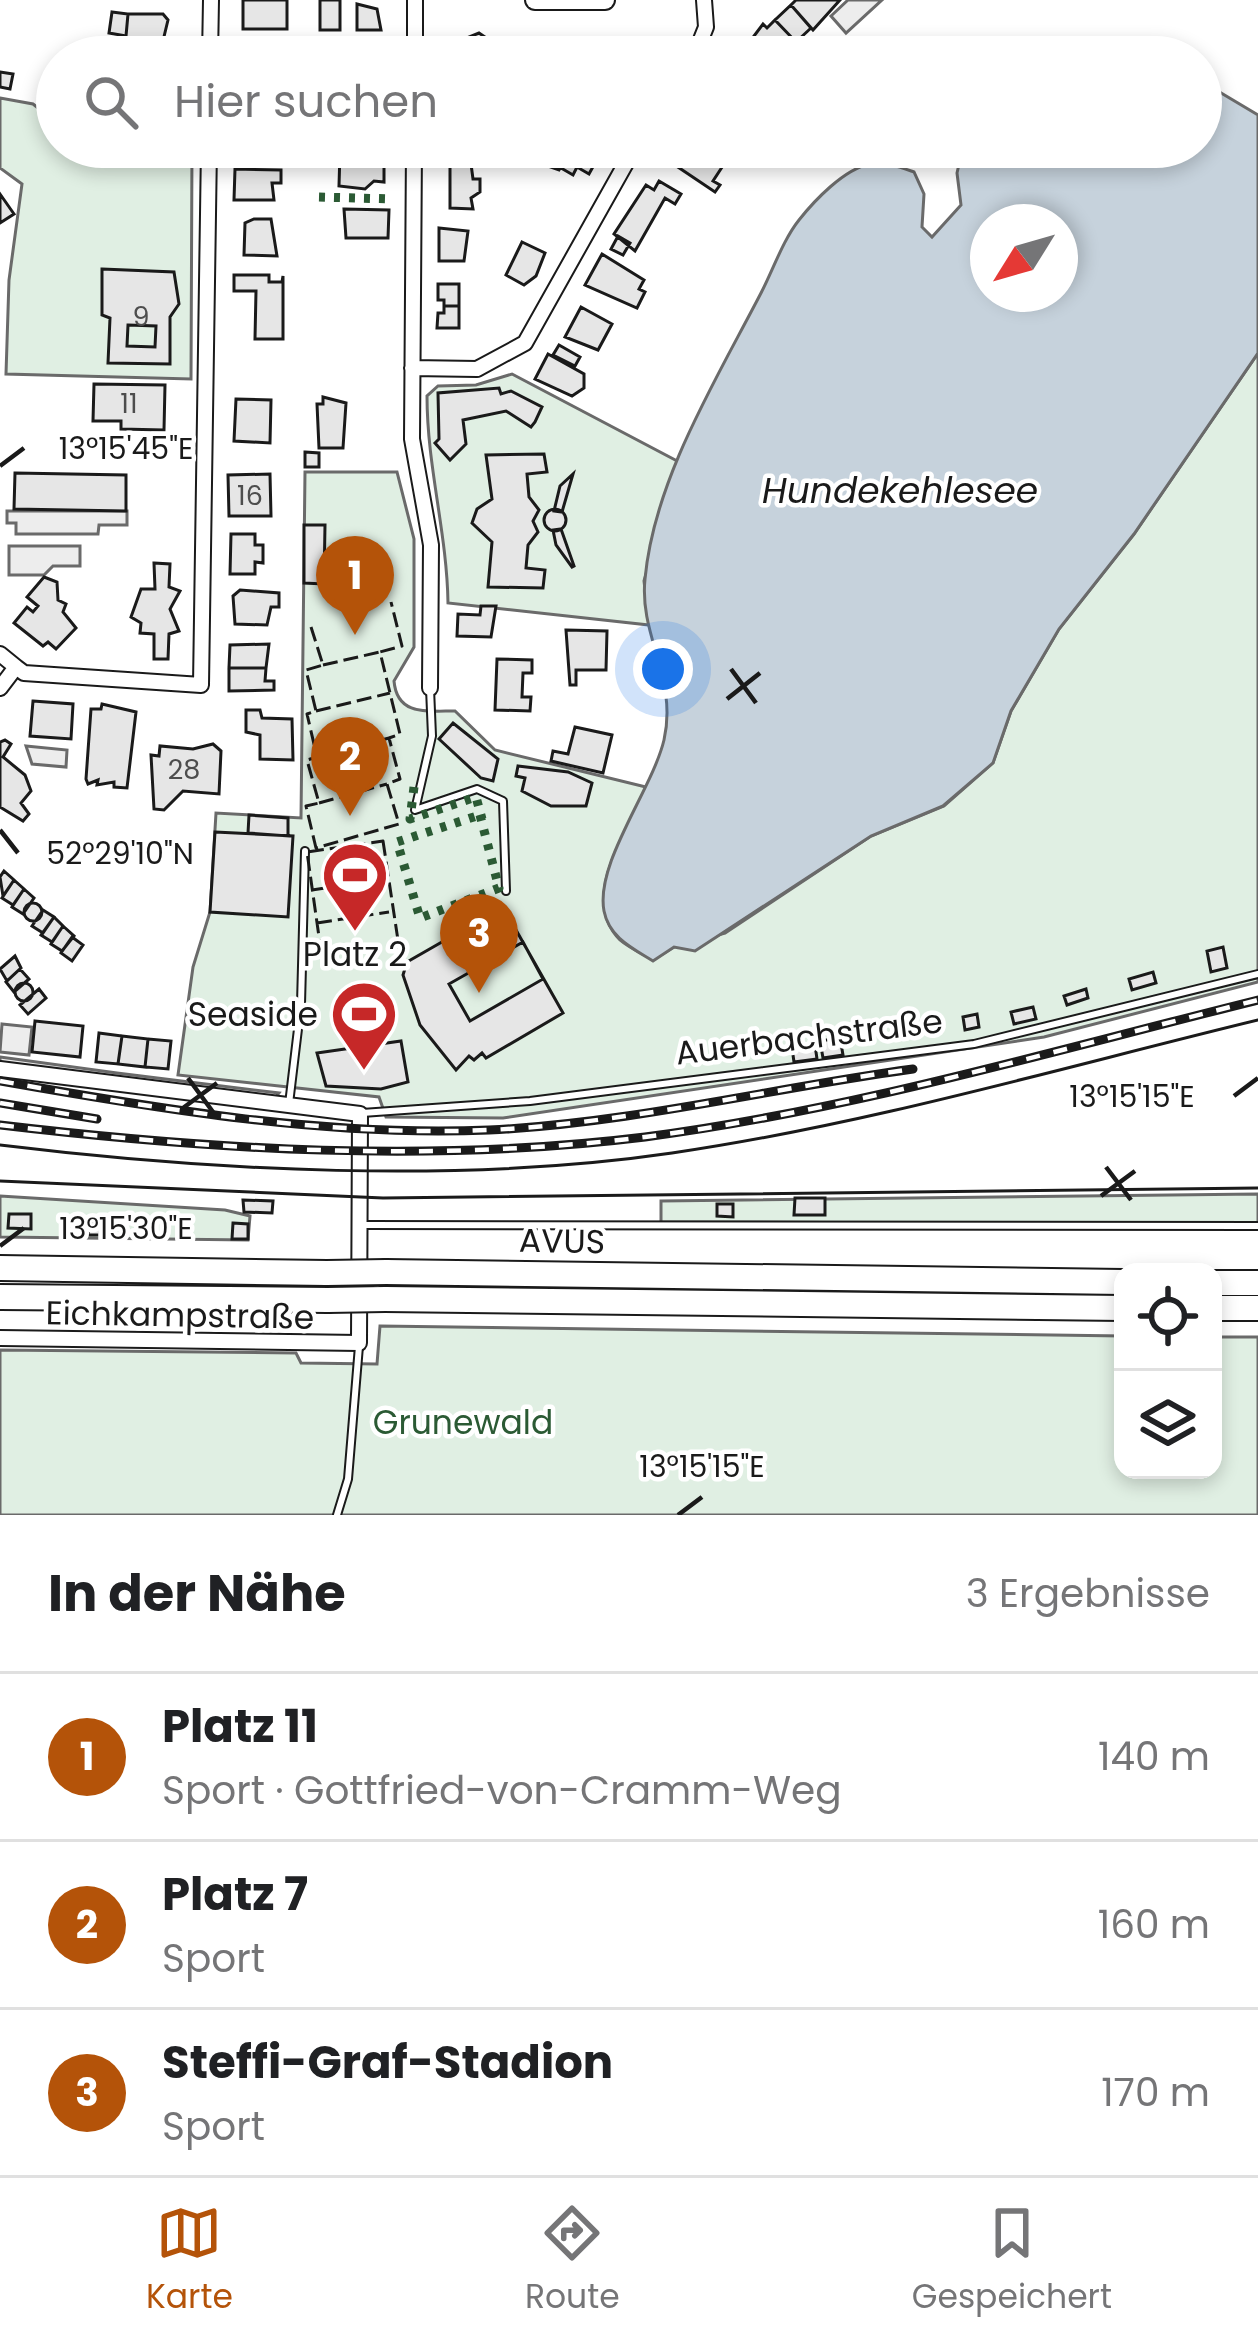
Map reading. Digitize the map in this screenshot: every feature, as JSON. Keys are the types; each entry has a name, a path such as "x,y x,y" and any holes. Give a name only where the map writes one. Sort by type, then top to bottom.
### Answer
{"highway":[{"name":"AVUS","path":"0,1268 1114,1282"},
{"path":"1222,1283 1258,1283"},
{"name":"AVUS","path":"0,1297 1114,1307"},
{"path":"1222,1308 1258,1308"}],"main road":[{"path":"535,0 605,0"}],"street":[{"path":"210,36 211,0"},
{"path":"415,0 415,36"},
{"path":"702,36 704,0"},
{"path":"0,654 24,673 201,686 209,168"},
{"path":"415,168 413,468 431,545 430,688"},
{"path":"412,368 478,369 525,343 623,168"},
{"path":"0,688 16,667"},
{"name":"Auerbachstraße","path":"0,1069 360,1114"},
{"path":"359,1343 360,1114"},
{"name":"Eichkampstraße","path":"0,1338 359,1343"}],"lane":[{"path":"430,688 432,736 415,810 477,789 502,802 506,891"},
{"path":"289,1104 301,1004 304,851"},
{"name":"Auerbachstraße","path":"360,1114 530,1101 974,1044 1258,974"},
{"path":"360,1225 1258,1226"},
{"path":"337,1515 348,1479 359,1343"}],"green space":[{"path":"0,98 36,106 36,168 192,168 191,379 6,374 9,280 22,184 0,168"},
{"path":"1258,353 1258,982 1044,1037 503,1118 386,1117 379,1097 178,1075 193,967 210,912 216,813 301,818 305,472 397,472 414,539 414,647 394,681 407,706 455,711 495,750 650,788 611,863 604,904 608,923 620,940 653,960 674,947 725,933 871,836 944,806 993,763 1011,711 1059,629 1134,534"},
{"path":"512,374 679,462 644,581 649,625 448,603 427,396 438,386 476,385"},
{"path":"1258,1194 1258,1224 661,1222 661,1201"},
{"path":"0,1196 225,1210 250,1216 248,1240 0,1237"},
{"name":"Grunewald","path":"380,1326 1114,1336 1114,1479 1222,1479 1222,1337 1258,1337 1258,1515 0,1515 0,1350 296,1353 301,1363 377,1364"}],"shaded area":[{"path":"848,0 882,0 846,33 831,16"},
{"path":"7,511 127,511 127,525 99,525 98,534 16,534 16,523 7,523"},
{"path":"9,546 80,546 80,566 53,566 44,575 9,575"},
{"path":"26,746 67,750 66,767 32,764"},
{"path":"2,1024 32,1027 29,1055 0,1052"},
{"path":"0,1057 279,1093 275,1098 0,1062"}],"water":[{"name":"Hundekehlesee","path":"1222,94 1258,115 1258,353 1134,534 1059,629 1011,711 993,763 943,806 871,836 695,951 674,947 653,961 616,935 604,911 604,892 616,849 664,740 666,697 647,620 645,579 674,468 783,246 830,187 858,168 914,172 924,194 922,227 932,237 961,205 958,168 1222,168"}],"building":[{"path":"243,0 287,0 287,29 243,29"},
{"path":"320,0 340,0 340,30 320,30"},
{"path":"796,0 840,0 813,30 791,5"},
{"path":"357,4 377,9 381,30 357,30"},
{"path":"791,5 811,28 802,36 790,36 775,20"},
{"path":"112,12 128,14 126,36 109,33"},
{"path":"128,14 163,14 168,20 164,36 126,36"},
{"path":"775,20 790,36 754,36 763,24 767,28"},
{"path":"0,72 13,74 10,89 0,87"},
{"path":"340,168 384,168 384,182 374,181 365,189 339,186"},
{"path":"450,168 472,168 473,179 480,179 480,192 471,198 473,209 450,208"},
{"path":"679,168 721,168 713,181 720,185 715,192"},
{"path":"235,169 281,170 281,183 272,183 274,200 234,200"},
{"path":"659,181 681,194 675,204 665,198 635,251 614,234 646,185 654,190"},
{"path":"0,194 14,214 0,223"},
{"path":"344,209 389,210 388,238 346,238"},
{"path":"271,219 277,256 244,255 245,223"},
{"path":"439,228 468,231 464,261 439,261"},
{"path":"618,236 630,243 623,255 611,249"},
{"path":"522,242 545,253 536,276 524,285 506,275"},
{"path":"602,254 644,280 639,289 645,292 637,308 585,285"},
{"path":"102,269 174,272 179,304 170,317 170,364 108,363 110,318 102,315","holes":["128,325 156,326 155,347 127,346"]},
{"path":"234,275 269,275 269,282 282,282 283,276 283,339 255,339 256,291 234,291"},
{"path":"438,284 459,284 459,306 444,306 444,300 438,300"},
{"path":"444,306 459,306 459,328 437,328"},
{"path":"581,307 612,324 598,350 565,337"},
{"path":"559,345 580,357 575,366 553,355"},
{"path":"548,354 584,374 584,388 572,396 535,379"},
{"path":"94,384 165,385 164,430 121,429 121,421 93,421"},
{"path":"499,388 501,394 511,391 542,407 535,422 531,427 506,411 463,420 466,444 450,460 435,443 439,439 438,393"},
{"path":"323,397 346,403 343,448 319,448 317,404 323,404"},
{"path":"236,399 271,400 270,443 234,441"},
{"path":"305,452 319,453 319,467 305,467"},
{"path":"544,454 547,472 527,474 529,497 539,510 533,521 538,532 528,545 526,568 545,570 543,588 488,587 492,542 472,523 477,509 492,499 486,455"},
{"path":"15,473 126,475 126,511 14,509"},
{"path":"270,474 271,516 229,516 228,475"},
{"path":"573,474 562,512 554,511 560,486"},
{"path":"555,509 566,520 555,531 544,520"},
{"path":"304,525 325,525 324,584 304,583"},
{"path":"561,529 572,567 556,545 553,530"},
{"path":"231,534 255,534 255,545 263,545 263,563 255,562 255,574 230,574"},
{"path":"154,563 170,564 169,587 180,591 170,609 179,631 169,634 168,659 154,659 154,634 140,633 141,623 131,617 141,589 155,589"},
{"path":"44,577 57,582 58,600 66,604 63,612 76,628 56,649 48,642 43,646 14,623 27,607 33,612 38,606 27,597"},
{"path":"240,590 279,593 279,607 271,607 267,625 235,624 233,596"},
{"path":"481,606 496,606 491,637 457,636 458,614 480,615"},
{"path":"566,630 607,631 606,670 576,670 576,685 570,685"},
{"path":"269,644 266,668 229,668 230,645"},
{"path":"497,659 532,660 532,673 523,673 522,697 531,697 530,711 495,710"},
{"path":"229,668 266,668 265,681 274,681 274,690 229,691"},
{"path":"33,701 73,704 71,739 30,736"},
{"path":"102,704 136,712 127,788 114,787 114,782 97,785 98,780 88,784 86,779 91,709 101,709"},
{"path":"246,710 260,710 262,718 292,719 293,760 260,759 260,735 246,732"},
{"path":"453,723 498,759 493,781 481,778 439,739"},
{"path":"575,727 612,735 603,773 551,761 553,751 568,754"},
{"path":"0,742 11,744 3,757 25,775 31,791 21,803 29,814 23,821 0,807"},
{"path":"213,744 221,751 219,794 183,791 164,810 154,809 151,755 159,756 160,746 193,749"},
{"path":"518,766 568,772 592,783 586,806 551,806 522,791 525,778 516,776"},
{"path":"249,815 288,818 288,836 248,833"},
{"path":"215,832 293,836 288,917 210,912"},
{"path":"4,871 14,880 3,896 0,877"},
{"path":"14,880 24,889 13,905 2,898"},
{"path":"24,889 34,898 23,914 12,907"},
{"path":"33,903 42,912 33,921 24,912"},
{"path":"503,907 523,942 449,984 470,1021 543,979 527,949 563,1013 486,1058 482,1053 474,1060 469,1056 456,1070 420,1025 403,975 407,962"},
{"path":"43,910 54,917 43,933 32,926"},
{"path":"54,917 63,926 52,942 41,935"},
{"path":"63,926 74,936 62,951 51,944"},
{"path":"72,937 83,945 72,961 61,953"},
{"path":"1223,947 1227,968 1211,972 1207,951"},
{"path":"15,956 21,968 7,981 0,969"},
{"path":"20,969 29,979 14,992 6,982"},
{"path":"1153,972 1156,983 1132,990 1129,979"},
{"path":"24,983 33,992 24,1001 15,992"},
{"path":"39,989 46,998 28,1014 20,1005"},
{"path":"1086,989 1088,998 1067,1005 1064,996"},
{"path":"1033,1007 1036,1019 1014,1024 1011,1012"},
{"path":"977,1014 979,1027 965,1030 963,1017"},
{"path":"35,1021 83,1026 80,1057 32,1052"},
{"path":"99,1033 122,1036 118,1064 96,1062"},
{"path":"122,1036 148,1039 145,1067 118,1064"},
{"path":"840,1038 843,1055 823,1058 820,1041"},
{"path":"148,1039 171,1041 168,1069 145,1067"},
{"name":"Seaside","path":"401,1041 408,1082 381,1089 326,1086 317,1053"},
{"path":"815,1045 817,1059 794,1062 792,1048"},
{"path":"795,1198 825,1198 825,1215 794,1215"},
{"path":"243,1200 273,1201 272,1213 244,1212"},
{"path":"717,1204 733,1204 733,1217 717,1216"},
{"path":"9,1214 31,1214 31,1229 8,1228"},
{"path":"89,1218 101,1218 100,1235 88,1235"},
{"path":"142,1219 156,1220 156,1233 142,1233"},
{"path":"233,1223 248,1224 248,1239 232,1239"},
{"path":"101,1224 113,1224 113,1235 100,1235"}],"tram line":[{"path":"0,1145 165,1162 336,1170 591,1163 820,1127 1258,1020"},
{"path":"0,1181 383,1198 1258,1188"}],"railway":[{"path":"0,1125 322,1150 565,1145 800,1111 1258,1000"},
{"path":"0,1081 243,1119 428,1131 596,1120 913,1069"},
{"path":"0,1103 97,1119"}],"hedge":[{"path":"319,197 393,199"},
{"path":"414,787 410,819 476,797 482,819"},
{"path":"480,815 499,888 420,918 397,842 480,815"}],"fence":[{"path":"311,627 323,665 306,670 316,711 307,714 317,757 307,760 319,803 306,806 316,848 399,824 387,784 400,779 389,738 400,734 380,652 402,646 391,602"},
{"path":"323,665 380,652"},
{"path":"316,711 390,693"},
{"path":"317,757 389,738"},
{"path":"319,803 387,784"},
{"path":"383,841 399,947 322,958 307,852 383,841"},
{"path":"312,890 384,879"},
{"path":"317,923 389,912"}],"place":[{"name":"Platz 11","path":"355,635"},
{"name":"Platz 7","path":"350,816"},
{"name":"Platz 2","path":"355,934"},
{"name":"Steffi-Graf-Stadion","path":"479,993"},
{"name":"Seaside","path":"364,1073"}]}
